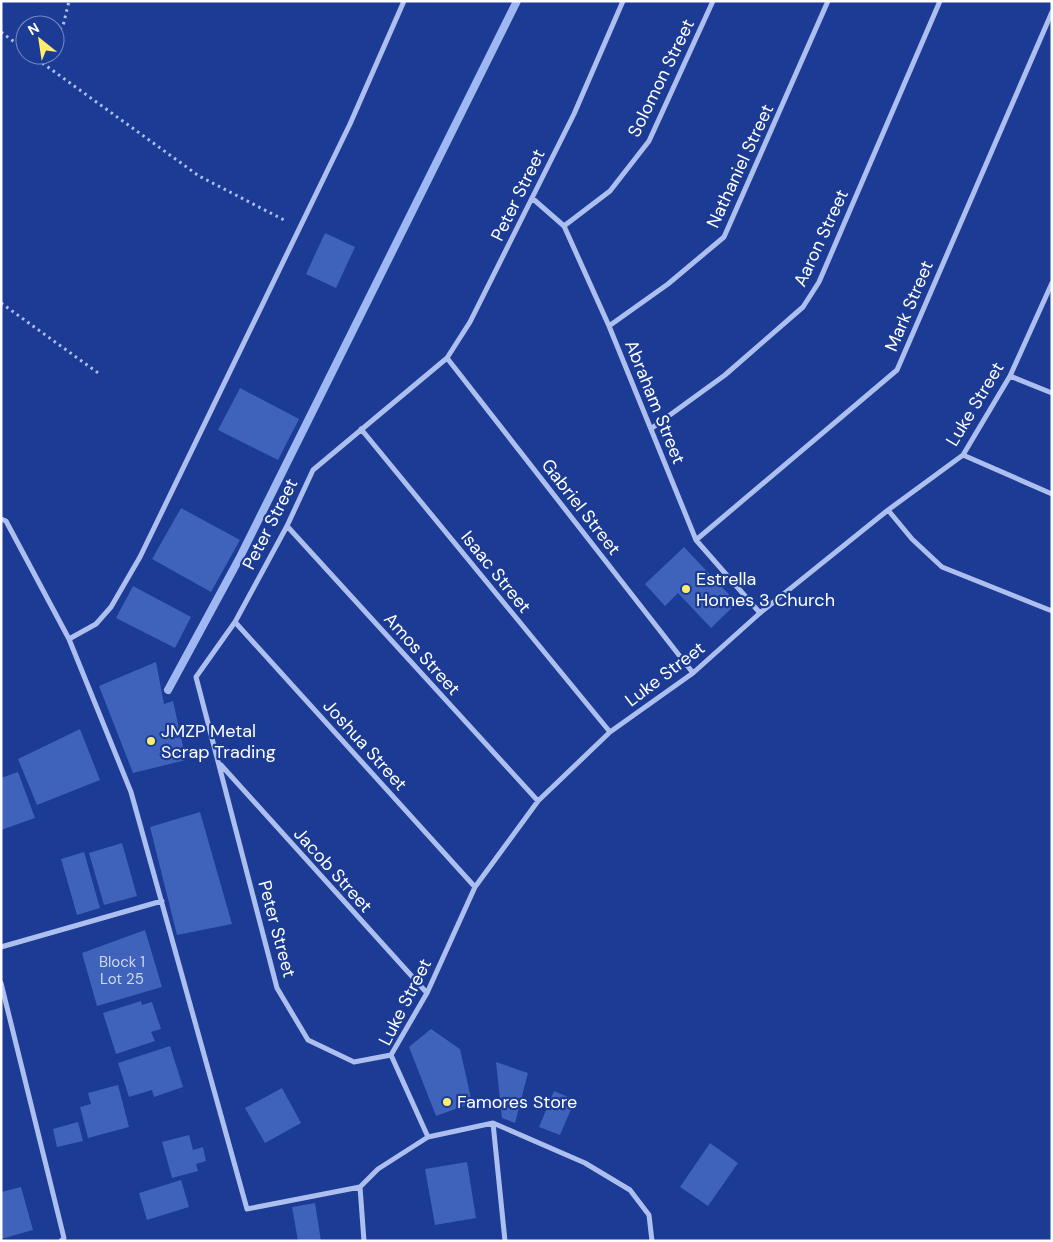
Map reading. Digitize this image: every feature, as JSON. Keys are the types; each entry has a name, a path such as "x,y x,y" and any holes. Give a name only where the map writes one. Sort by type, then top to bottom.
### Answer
{"street":[{"path":"69,639 96,624 111,607 140,557 350,124 404,1"},
{"name":"Peter Street","path":"391,1055 354,1062 308,1040 277,988 196,677 235,622 287,526 313,470 447,358 470,322 574,114 623,1"},
{"name":"Solomon Street","path":"564,226 610,191 649,141 713,1"},
{"name":"Nathaniel Street","path":"609,326 668,284 724,237 828,1"},
{"name":"Aaron Street","path":"652,428 725,375 803,307 819,282 940,1"},
{"name":"Mark Street","path":"696,540 897,370 1052,12"},
{"name":"Abraham Street","path":"532,198 564,226 652,428 696,540 760,613"},
{"name":"Luke Street","path":"428,1137 391,1055 427,993 475,887 538,801 610,732 694,673 760,613 888,510 963,455 1010,376 1050,294 1052,283"},
{"name":"Gabriel Street","path":"447,358 694,673"},
{"path":"1010,376 1052,393"},
{"name":"Isaac Street","path":"361,429 610,732"},
{"path":"963,455 1052,494"},
{"path":"888,510 912,539 942,567 1052,611"},
{"path":"1,519 6,521 69,639 131,792 247,1209 360,1187 378,1169 428,1137 493,1123 585,1162 630,1190 650,1215 652,1241"},
{"name":"Amos Street","path":"287,526 538,801"},
{"name":"Joshua Street","path":"235,622 475,887"},
{"name":"Jacob Street","path":"220,764 427,993"},
{"path":"1,947 162,901"},
{"path":"1,983 64,1238 61,1241"},
{"path":"493,1123 505,1241"},
{"path":"360,1187 364,1241"}],"path":[{"path":"65,15 69,1"},
{"path":"1,32 15,42"},
{"path":"46,65 199,176 300,228"},
{"path":"1,303 101,375"}],"building":[{"path":"325,233 355,247 336,288 306,274"},
{"path":"240,388 299,419 278,460 218,430"},
{"path":"181,508 240,540 211,592 152,559"},
{"name":"Estrella Homes 3 Church","path":"684,547 737,603 711,628 678,593 665,606 645,584"},
{"path":"133,586 191,617 175,648 116,618"},
{"path":"156,662 164,704 173,701 186,760 133,773 99,686"},
{"path":"80,729 100,780 37,805 18,759"},
{"path":"18,772 35,818 1,830 1,778"},
{"path":"200,812 232,924 177,935 150,827"},
{"path":"122,843 137,896 104,905 89,853"},
{"path":"84,852 100,908 77,915 61,859"},
{"path":"145,930 162,987 97,1006 82,953"},
{"path":"141,1001 142,1005 152,1002 161,1029 151,1032 155,1041 116,1054 103,1013"},
{"path":"431,1029 460,1049 472,1103 436,1116 409,1047"},
{"path":"170,1046 183,1087 154,1097 152,1090 129,1097 118,1063"},
{"path":"496,1062 528,1073 515,1123 502,1118"},
{"path":"118,1085 129,1127 88,1138 80,1107 91,1104 88,1093"},
{"path":"282,1088 301,1123 265,1143 245,1108"},
{"path":"554,1091 575,1100 560,1135 539,1127"},
{"path":"78,1122 83,1141 57,1147 53,1129"},
{"path":"189,1135 193,1150 203,1147 206,1161 196,1164 198,1171 172,1178 162,1142"},
{"path":"710,1143 738,1163 708,1206 680,1187"},
{"path":"467,1162 476,1218 435,1225 425,1169"},
{"path":"181,1180 189,1207 147,1220 139,1193"},
{"path":"21,1187 33,1230 1,1239 1,1192"},
{"path":"315,1203 321,1241 298,1241 292,1207"}],"waterway":[{"path":"168,690 239,559 517,1"}],"place":[{"name":"Estrella Homes 3 Church","path":"686,589"},
{"name":"JMZP Metal Scrap Trading","path":"151,741"},
{"name":"Famores Store","path":"447,1102"}]}
